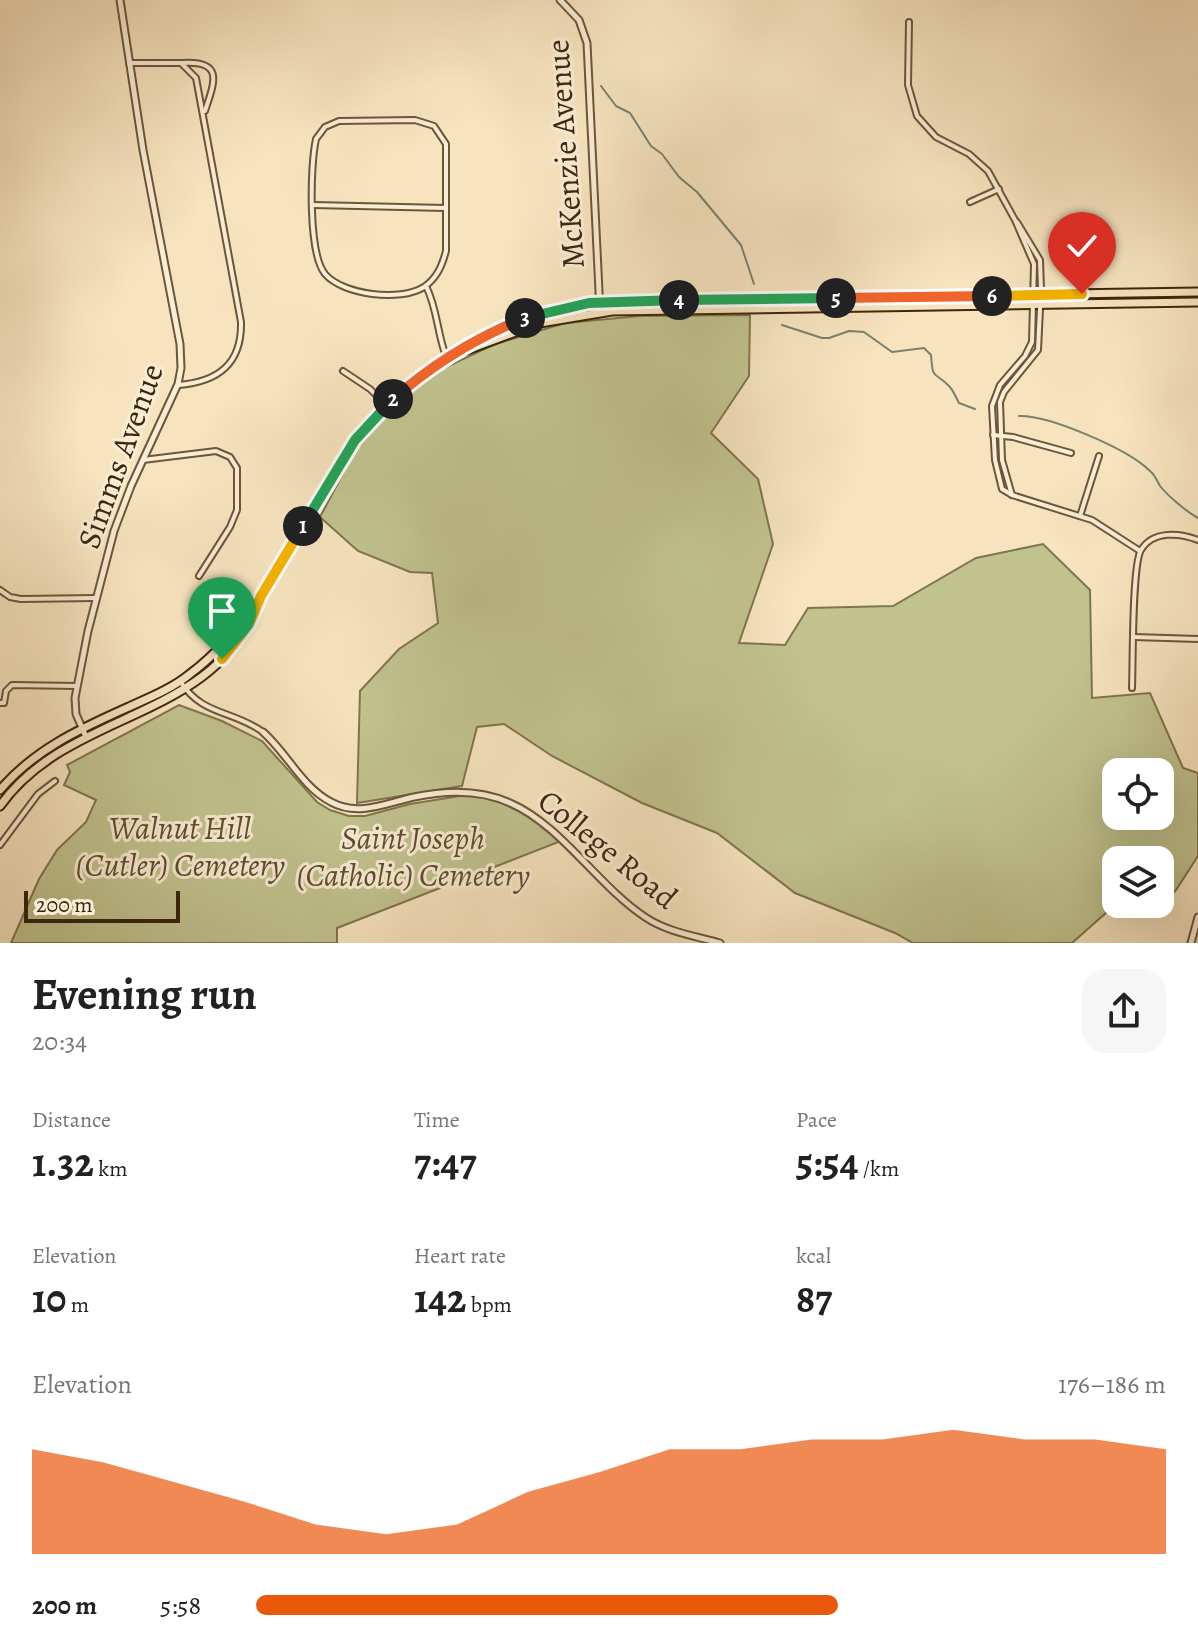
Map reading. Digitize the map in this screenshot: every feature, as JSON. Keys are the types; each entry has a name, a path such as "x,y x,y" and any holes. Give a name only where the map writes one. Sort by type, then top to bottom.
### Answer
{"main road":[{"path":"0,806 33,769 61,748 182,685 221,646 261,596 350,447 386,405 414,381 485,335 531,316 600,302 1198,292"},
{"path":"447,359 540,323 600,312 1198,302"},
{"path":"0,790 30,759 82,728 182,685"}],"street":[{"name":"Simms Avenue","path":"86,737 75,708 96,598 114,531 178,385 181,368 180,344 120,0"},
{"name":"McKenzie Avenue","path":"560,0 579,20 587,43 600,312"},
{"path":"909,22 908,85 917,116 936,137 981,162 999,189 1034,264 1037,295 1032,342 1025,356 995,393 992,406 997,473 1002,489 1012,495 1092,520 1140,551"},
{"path":"129,63 202,63 212,71 214,80 204,114"},
{"path":"178,385 203,382 219,374 234,357 241,338 241,322 198,81 190,69 181,63"},
{"path":"415,120 434,126 446,144 446,251 443,265 426,286 406,294 353,291 339,286 326,275 315,252 313,205 314,146 325,127 339,121 415,120"},
{"path":"970,202 999,189"},
{"path":"313,205 446,208"},
{"path":"426,286 435,307 441,344 447,359"},
{"path":"1012,495 1002,460 999,408 1002,394 1032,360 1039,345 1036,304"},
{"path":"343,371 370,389 386,405"},
{"path":"993,435 1071,453"},
{"path":"143,460 211,451 224,453 235,463 238,482 236,516 199,576"},
{"path":"1080,516 1099,456"},
{"path":"1132,688 1140,551 1152,539 1172,534 1198,540"},
{"path":"0,590 10,597 21,599 96,598"},
{"path":"1134,637 1198,639"},
{"path":"0,684 77,686"},
{"path":"0,703 4,703 6,691 12,685"},
{"name":"College Road","path":"182,685 203,706 238,718 263,732 317,792 337,805 363,809 424,795 462,792 491,795 540,820 644,917 666,928 720,943"},
{"path":"0,845 38,794 55,781"},
{"path":"1191,943 1198,917"}],"green space":[{"path":"750,315 749,376 711,433 758,479 773,544 739,643 785,645 808,608 893,606 976,558 1043,544 1090,590 1092,698 1150,693 1183,768 1198,773 1198,856 1176,890 1174,892 1174,846 1102,846 1102,916 1072,943 913,943 795,893 717,833 642,803 552,756 504,724 477,727 462,786 357,803 360,691 399,649 438,623 432,573 410,572 358,551 320,517 355,451 397,403 442,369 495,344 565,323 640,316"},
{"name":"Walnut Hill (Cutler) Cemetery","path":"179,705 222,721 262,741 317,802 330,810 349,816 365,816 410,804 478,793 530,814 561,841 337,928 337,943 11,943 39,879 57,850 86,822 96,800 64,785 70,772 67,765"}],"waterway":[{"path":"601,86 616,106 630,113 651,146 697,192 741,245 754,284"},
{"path":"782,325 822,338 849,331 864,332 892,352 924,348 931,355 935,374 951,388 959,403 975,409"},
{"path":"1019,416 1068,427 1124,453 1150,471 1168,494 1198,518"}],"route":[{"path":"222,659 249,624 261,596 350,447 366,426 414,381 497,329 541,313 600,302 1082,294"}],"park label":[{"name":"Saint Joseph (Catholic) Cemetery","path":"413,856"}]}
